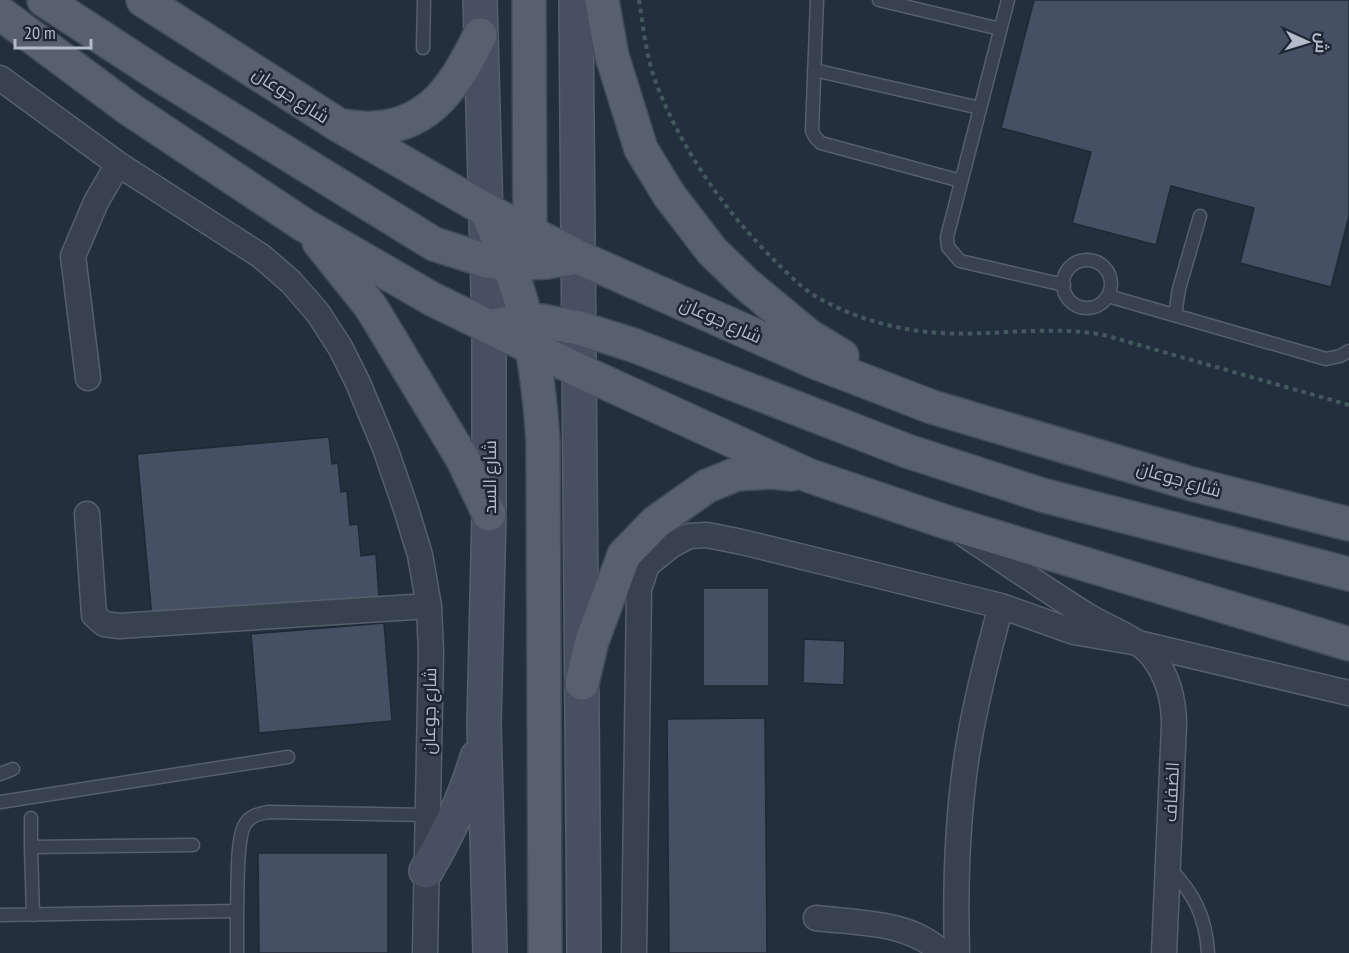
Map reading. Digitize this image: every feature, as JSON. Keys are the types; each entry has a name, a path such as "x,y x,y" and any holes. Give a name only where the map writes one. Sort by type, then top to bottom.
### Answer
{"main road":[{"path":"44,0 161,76 434,244 509,263 578,257"},
{"name":"شارع جوعان","path":"143,0 340,126 486,210 578,257 815,362 932,407 1192,484 1349,524"},
{"name":"شارع السد","path":"480,0 486,210 509,263 489,327 489,514 484,723 490,953"},
{"path":"509,263 529,232 529,0"},
{"path":"576,0 585,951"},
{"path":"602,0 612,56 641,149 669,195 712,251 745,283 809,336 932,407"},
{"path":"7,23 128,108 304,225 432,299 489,327 534,330 579,328 633,345 907,452 1053,498 1349,574"},
{"path":"340,126 375,128 397,125 432,108 454,83 480,34"},
{"path":"304,225 371,307 462,458 489,514"},
{"path":"509,263 534,330 543,441 546,953"},
{"path":"534,330 580,371 810,476 946,522 1349,644"},
{"path":"582,683 592,641 624,555 656,522 707,486 737,474 772,472 810,476"},
{"path":"426,871 442,844 469,785 484,723"}],"street":[{"name":"شارع جوعان","path":"0,78 118,164 261,256 291,282 318,313 340,347 385,448 420,555 429,606 425,953"},
{"path":"88,378 73,256 96,202 118,164"},
{"path":"87,514 94,615 104,624 119,626 429,606"},
{"path":"946,522 1061,599 1138,643"},
{"path":"634,953 639,589 647,565 672,545 689,536 707,535 742,542 1001,606 1074,632 1138,643 1349,693"},
{"path":"957,953 958,843 968,749 982,677 1001,606"},
{"name":"الضفاف","path":"1138,643 1163,671 1174,706 1164,953"},
{"path":"816,918 887,926 914,934 942,953"}],"lane":[{"path":"423,48 424,0"},
{"path":"817,0 812,131 815,137 821,142 961,181"},
{"path":"879,0 1000,29"},
{"path":"1008,0 947,237 948,247 960,261 1064,285"},
{"path":"814,70 980,108"},
{"path":"1175,315 1179,289 1200,216"},
{"path":"1082,260 1100,263 1107,269 1111,278 1108,296 1102,303 1093,307 1084,308 1075,304 1068,298 1064,285 1067,271 1073,264 1082,260"},
{"path":"1108,296 1326,359 1349,351"},
{"path":"0,802 288,757"},
{"path":"0,774 13,769"},
{"path":"237,953 241,838 244,824 254,815 268,812 427,815"},
{"path":"31,818 33,915"},
{"path":"31,847 193,845"},
{"path":"1168,867 1186,886 1199,909 1207,936 1208,953"},
{"path":"0,915 237,911"}],"path":[{"path":"639,0 655,79 693,157 717,194 744,228 811,293 850,312 903,329 953,334 1065,330 1104,335 1349,405"}],"building":[{"path":"1034,0 1349,0 1349,216 1331,287 1240,263 1254,208 1171,186 1156,245 1072,223 1091,152 1001,128"},
{"path":"329,437 332,464 338,463 341,492 347,491 350,525 358,524 361,556 376,554 379,597 152,618 137,454"},
{"path":"703,588 769,588 769,686 703,686"},
{"path":"384,623 392,721 259,733 251,634"},
{"path":"804,639 845,641 844,685 803,683"},
{"path":"765,718 767,953 669,953 667,719"},
{"path":"258,853 388,853 388,953 259,953"}]}
